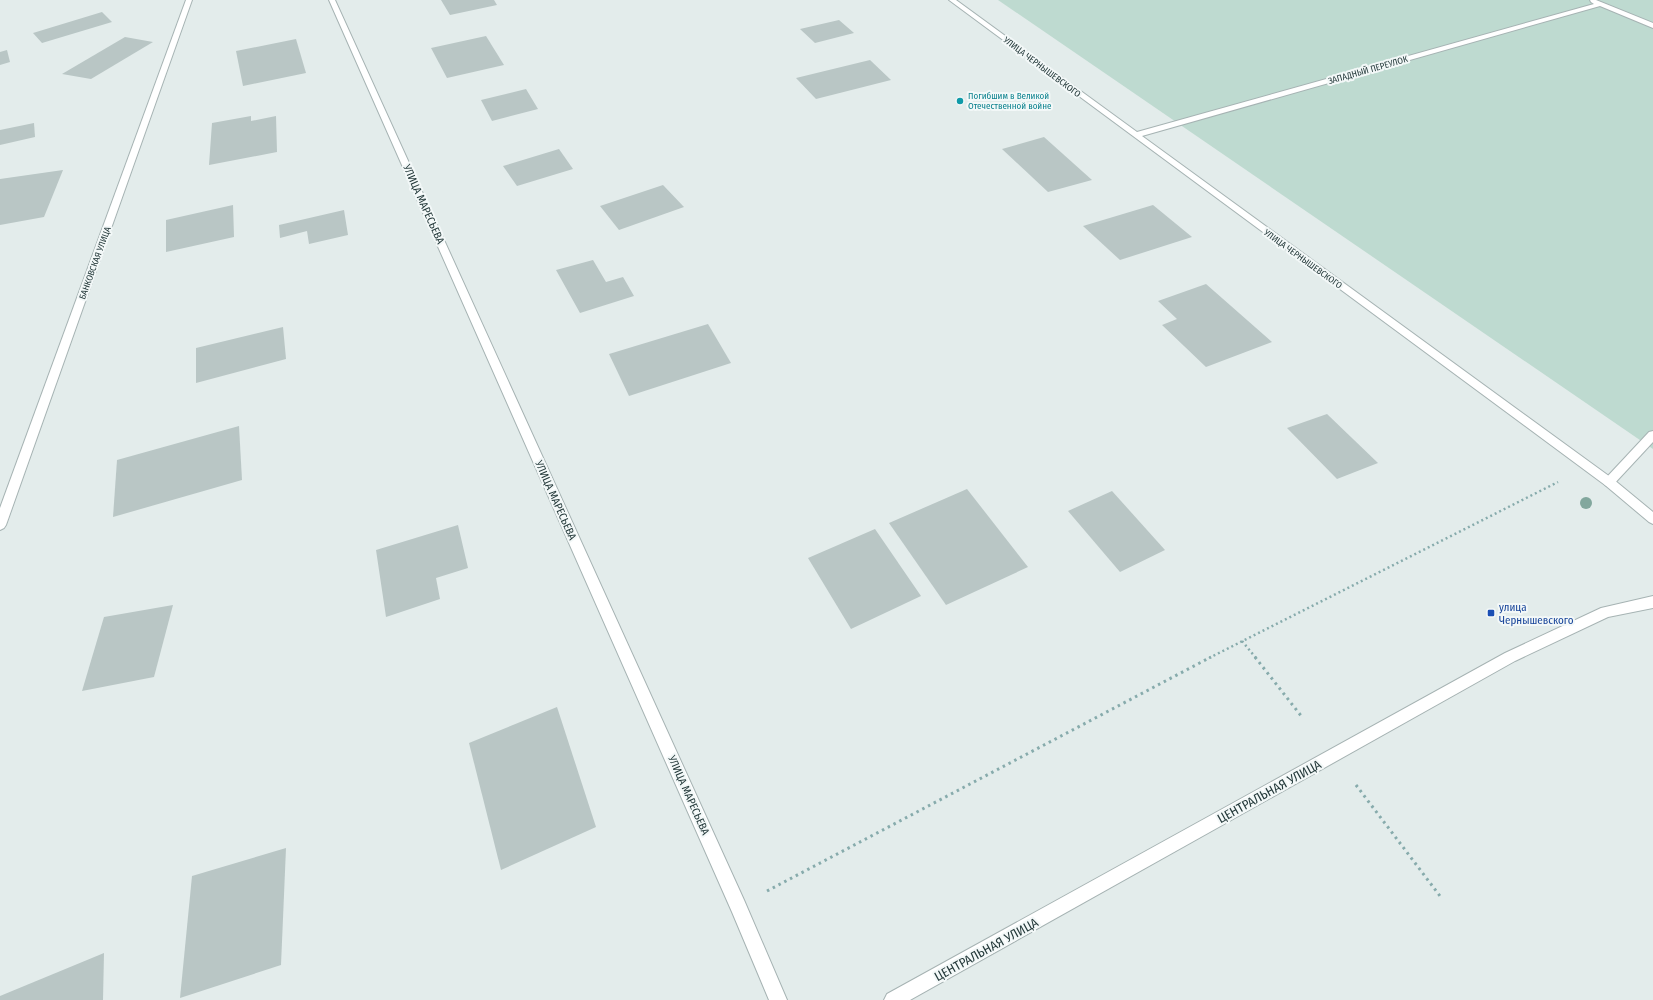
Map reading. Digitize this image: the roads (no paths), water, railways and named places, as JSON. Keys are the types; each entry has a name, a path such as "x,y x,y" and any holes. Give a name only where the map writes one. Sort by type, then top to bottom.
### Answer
{"street":[{"name":"БАНКОВСКАЯ УЛИЦА","path":"0,525 189,0"},
{"name":"УЛИЦА МАРЕСЬЕВА","path":"332,0 738,906 778,1000"},
{"name":"УЛИЦА ЧЕРНЫШЕВСКОГО","path":"952,0 1135,136 1609,482 1653,519"},
{"path":"1591,0 1653,26"},
{"name":"ЗАПАДНЫЙ ПЕРЕУЛОК","path":"1135,136 1600,4"},
{"path":"1609,482 1653,435"},
{"name":"ЦЕНТРАЛЬНАЯ УЛИЦА","path":"894,1000 1510,657 1606,612 1653,602"}],"place":[{"name":"Погибшим в Великой Отечественной войне","path":"960,101"},
{"name":"улица Чернышевского","path":"1491,613"}]}
